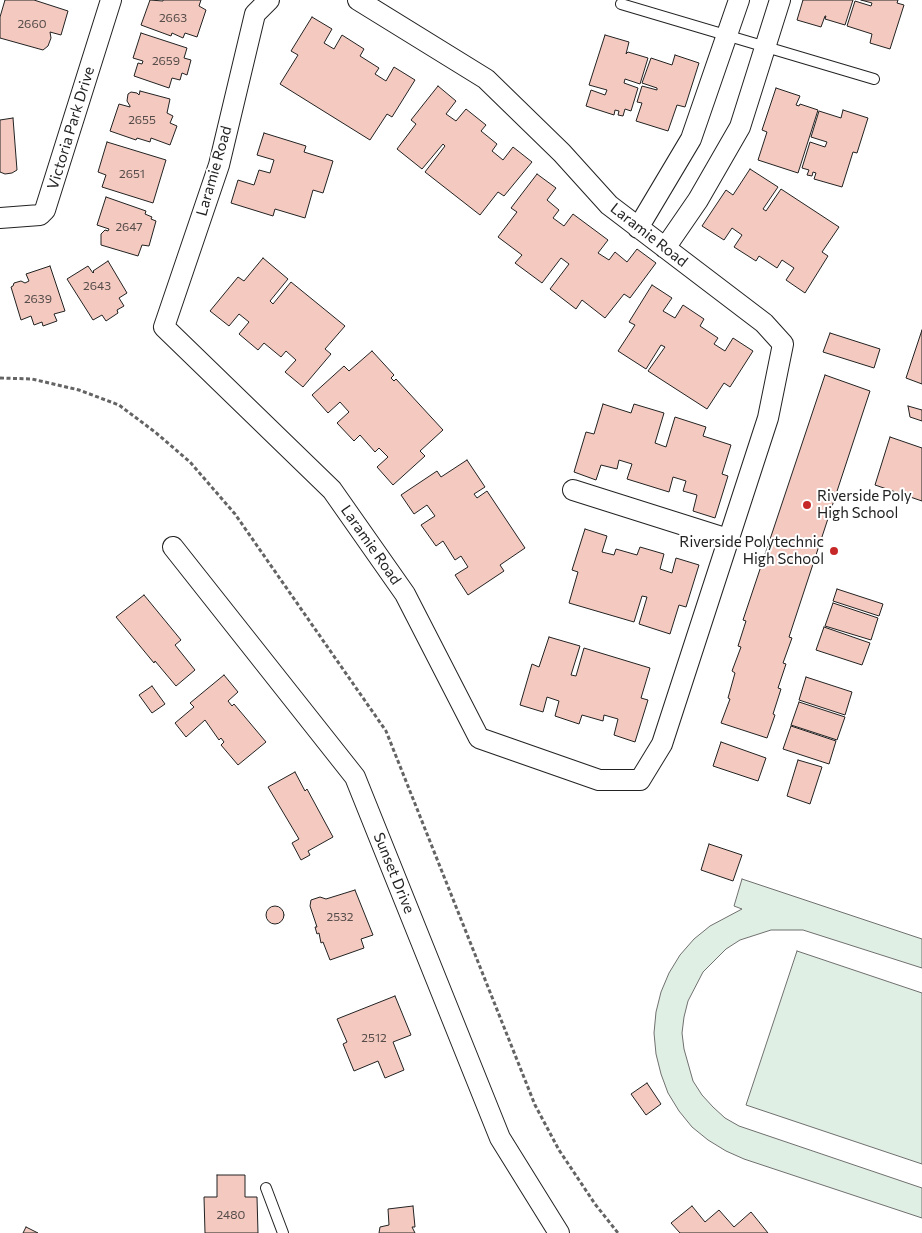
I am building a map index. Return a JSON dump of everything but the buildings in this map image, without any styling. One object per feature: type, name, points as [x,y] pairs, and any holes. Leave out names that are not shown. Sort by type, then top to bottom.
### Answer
[{"type":"street","name":"Victoria Park Drive","points":[[0,218],[40,215],[45,210],[111,0]]},
{"type":"street","name":"Laramie Road","points":[[269,0],[255,14],[219,165],[164,327],[332,490],[405,594],[479,738],[599,780],[640,780],[662,744],[768,418],[783,344],[764,322],[609,205],[562,153],[486,79],[358,0]]},
{"type":"street","points":[[638,228],[692,139],[739,0]]},
{"type":"street","points":[[665,248],[698,200],[740,127],[780,0]]},
{"type":"street","points":[[573,490],[728,539]]},
{"type":"street","name":"Sunset Drive","points":[[173,547],[355,777],[500,1138],[559,1233]]},
{"type":"lane","points":[[621,4],[874,78]]},
{"type":"lane","points":[[266,1188],[283,1233]]},
{"type":"green space","points":[[742,879],[922,939],[922,968],[803,930],[771,930],[740,940],[726,949],[703,972],[688,1001],[682,1033],[684,1049],[693,1081],[713,1107],[725,1118],[739,1126],[922,1188],[922,1218],[744,1159],[726,1151],[692,1127],[668,1093],[656,1054],[654,1033],[656,1012],[661,992],[669,973],[680,955],[694,939],[710,926],[742,909],[734,906]]},
{"type":"green space","points":[[797,951],[922,993],[922,1164],[746,1105]]},
{"type":"place","name":"Riverside Poly High School","points":[[807,505]]},
{"type":"place","name":"Riverside Polytechnic High School","points":[[834,551]]}]
